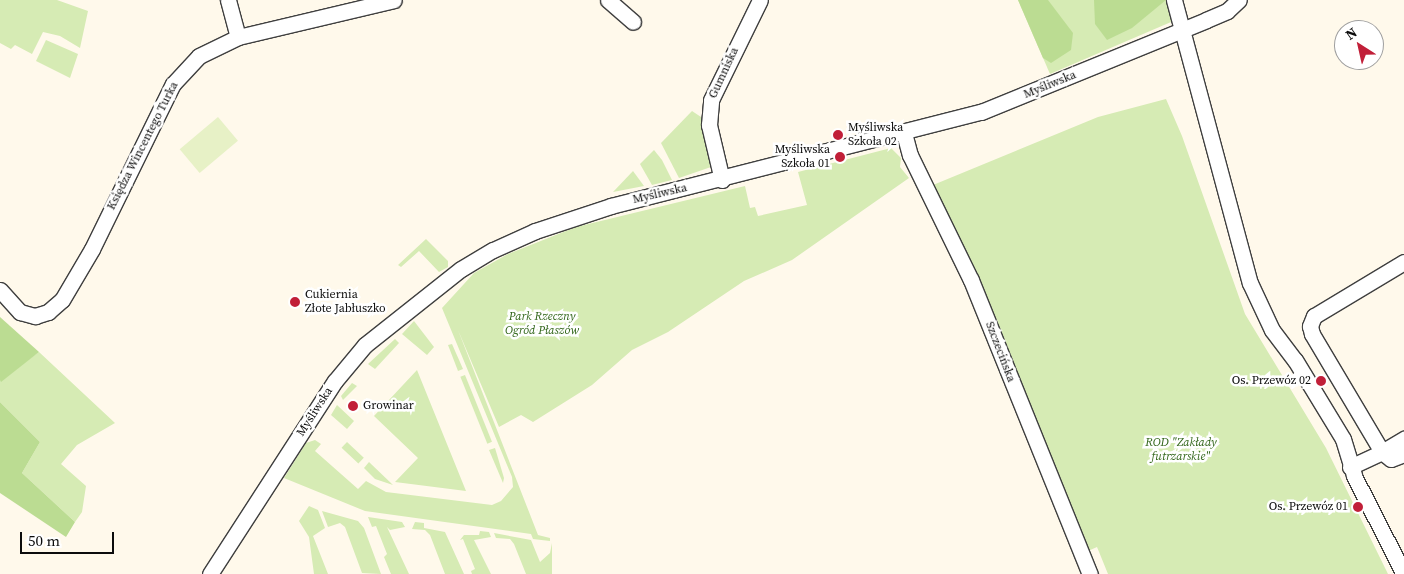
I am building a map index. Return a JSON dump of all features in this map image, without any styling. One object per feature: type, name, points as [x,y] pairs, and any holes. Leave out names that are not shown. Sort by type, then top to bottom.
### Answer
[{"type":"street","points":[[228,0],[238,37]]},
{"type":"street","name":"Księdza Wincentego Turka","points":[[0,290],[20,312],[35,316],[48,312],[62,300],[92,249],[173,84],[199,56],[238,37],[394,0]]},
{"type":"street","points":[[608,0],[632,22]]},
{"type":"street","name":"Gumniska","points":[[722,180],[709,125],[711,100],[760,0]]},
{"type":"street","points":[[1174,0],[1250,283],[1272,330],[1295,360],[1343,439],[1350,468],[1404,574]]},
{"type":"street","name":"Myśliwska","points":[[210,574],[335,381],[365,345],[412,306],[478,259],[517,238],[612,206],[904,134],[981,112],[1227,11],[1239,0]]},
{"type":"street","name":"Szczecińska","points":[[904,134],[910,155],[971,280],[1090,574]]},
{"type":"street","points":[[1404,262],[1314,316],[1310,326],[1312,334],[1382,452],[1391,459],[1404,454]]},
{"type":"street","points":[[1350,468],[1382,452],[1404,438]]},
{"type":"green space","points":[[0,0],[57,0],[88,11],[80,48],[60,36],[43,32],[32,54],[15,45],[11,49],[0,43]]},
{"type":"green space","points":[[1018,0],[1173,0],[1178,19],[1050,74]]},
{"type":"green space","points":[[1018,0],[1048,0],[1073,33],[1071,50],[1051,63],[1043,58]]},
{"type":"green space","points":[[1094,0],[1166,0],[1132,28],[1107,40],[1095,24]]},
{"type":"green space","points":[[46,40],[78,54],[70,78],[36,61]]},
{"type":"green space","name":"ROD \"Zakłady futrzarskie\"","points":[[1166,99],[1182,136],[1245,314],[1326,448],[1388,574],[1108,574],[1097,547],[1088,551],[989,304],[933,185],[1098,117]]},
{"type":"green space","points":[[692,111],[701,117],[711,167],[679,178],[661,143]]},
{"type":"green space","points":[[218,117],[238,141],[200,173],[180,149]]},
{"type":"green space","name":"Park Rzeczny Ogród Płaszów","points":[[891,148],[901,158],[900,167],[909,178],[792,260],[744,281],[668,332],[632,350],[592,385],[533,422],[521,415],[499,427],[458,330],[538,535],[550,538],[550,541],[533,539],[531,534],[365,511],[284,478],[306,443],[315,440],[321,444],[315,451],[358,489],[366,481],[386,492],[492,505],[501,501],[513,487],[512,477],[442,308],[474,273],[508,254],[576,227],[745,186],[750,208],[755,207],[758,216],[807,205],[798,172]]},
{"type":"green space","points":[[654,150],[662,160],[672,180],[652,185],[640,164]]},
{"type":"green space","points":[[633,171],[644,186],[613,192]]},
{"type":"green space","points":[[426,239],[448,261],[448,267],[439,272],[419,251],[401,267],[398,265]]},
{"type":"green space","points":[[0,317],[39,352],[1,382],[0,380]]},
{"type":"green space","points":[[414,321],[434,347],[427,355],[402,334]]},
{"type":"green space","points":[[395,339],[399,343],[375,369],[368,364]]},
{"type":"green space","points":[[452,344],[463,369],[458,371],[448,345]]},
{"type":"green space","points":[[39,352],[115,423],[77,445],[61,464],[86,486],[82,512],[75,522],[22,473],[40,442],[0,402],[0,380]]},
{"type":"green space","points":[[417,370],[466,491],[395,482],[418,458],[374,416]]},
{"type":"green space","points":[[465,375],[492,442],[487,444],[460,377]]},
{"type":"green space","points":[[352,383],[357,386],[343,400],[341,396]]},
{"type":"green space","points":[[0,402],[40,442],[22,473],[75,522],[66,537],[0,493]]},
{"type":"green space","points":[[337,405],[354,421],[347,429],[331,415]]},
{"type":"green space","points":[[347,442],[364,458],[358,464],[342,448]]},
{"type":"green space","points":[[495,448],[504,478],[503,483],[489,450]]},
{"type":"green space","points":[[369,462],[393,485],[375,479],[364,468]]},
{"type":"green space","points":[[309,506],[318,510],[325,528],[313,536],[328,574],[314,574],[309,537],[299,521]]},
{"type":"green space","points":[[322,511],[358,521],[364,528],[381,574],[362,573],[345,527],[340,523],[328,527]]},
{"type":"green space","points":[[368,517],[402,522],[405,527],[390,530],[387,527],[409,574],[391,574],[384,557],[387,554],[376,526],[372,527]]},
{"type":"green space","points":[[415,522],[424,523],[424,528],[445,532],[464,574],[445,574],[430,535],[425,530],[412,529]]},
{"type":"green space","points":[[480,531],[489,532],[491,537],[474,540],[491,574],[472,574],[471,571],[475,569],[463,539],[460,540],[464,535],[479,535]]},
{"type":"green space","points":[[494,533],[531,540],[540,562],[550,553],[552,543],[552,574],[526,574],[514,544],[510,539],[496,538]]},
{"type":"place","name":"Myśliwska Szkoła 02","points":[[838,135]]},
{"type":"place","name":"Myśliwska Szkoła 01","points":[[840,157]]},
{"type":"place","name":"Cukiernia Złote Jabłuszko","points":[[295,302]]},
{"type":"place","name":"Os. Przewóz 02","points":[[1321,381]]},
{"type":"place","name":"Growinar","points":[[353,406]]},
{"type":"place","name":"Os. Przewóz 01","points":[[1358,507]]}]
